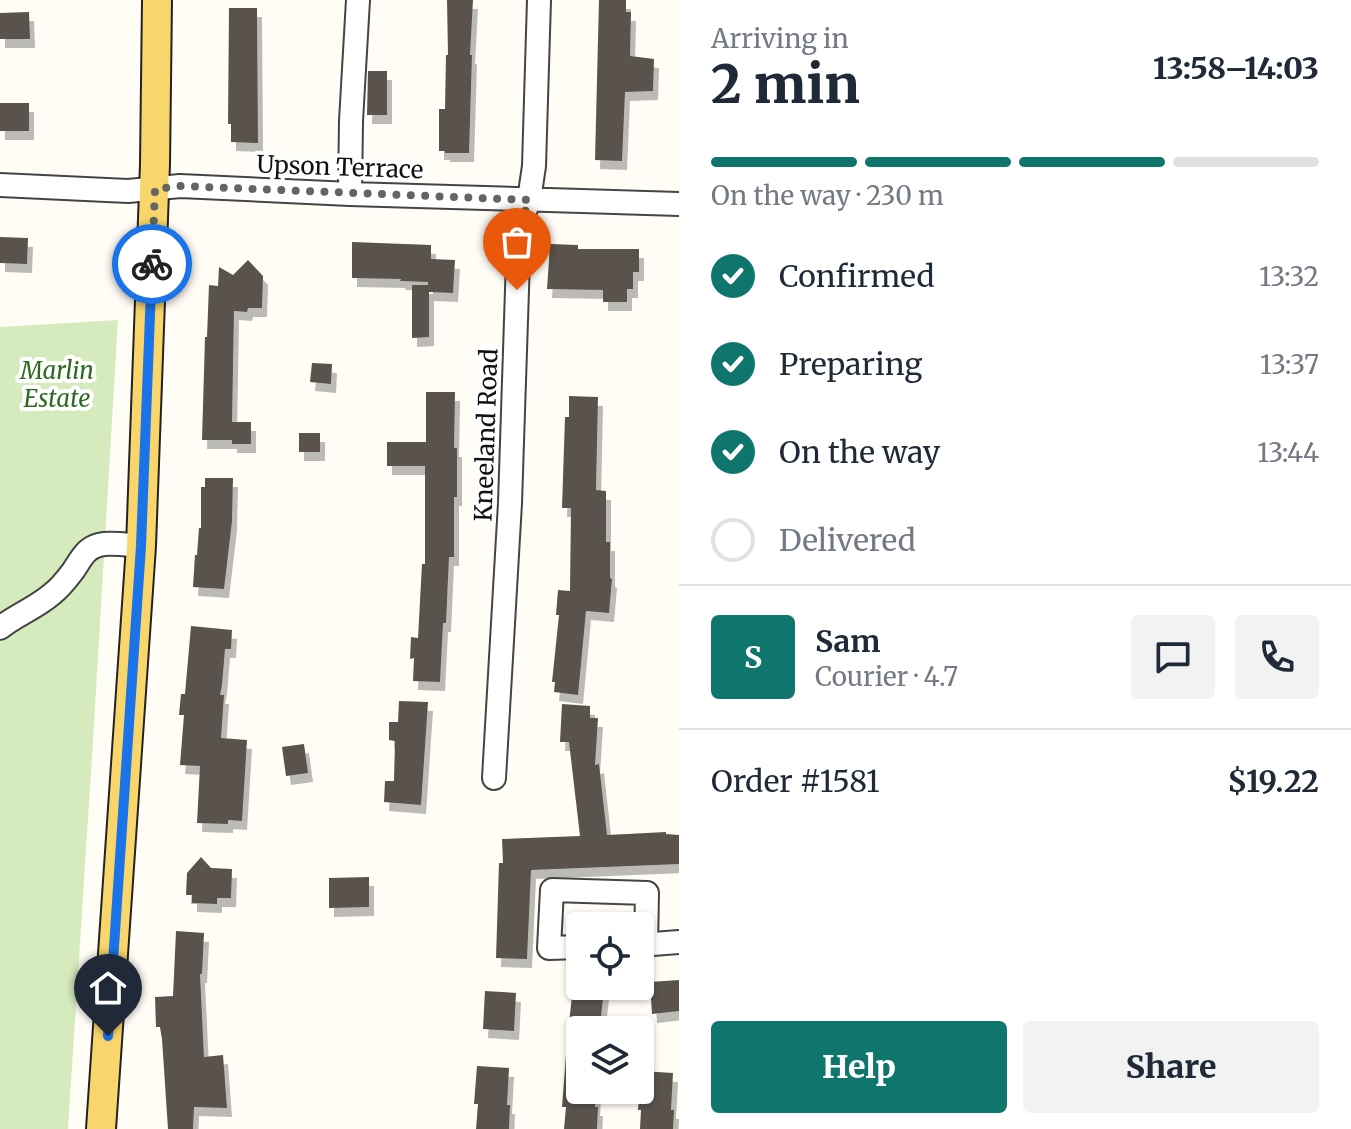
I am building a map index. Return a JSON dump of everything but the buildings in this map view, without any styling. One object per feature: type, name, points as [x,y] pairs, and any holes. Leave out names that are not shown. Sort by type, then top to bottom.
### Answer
[{"type":"main road","points":[[101,1129],[141,546],[155,189],[157,0]]},
{"type":"street","points":[[350,194],[358,0]]},
{"type":"street","name":"Kneeland Road","points":[[494,778],[510,503],[519,229],[529,200],[534,166],[539,0]]},
{"type":"street","name":"Upson Terrace","points":[[0,185],[128,191],[180,186],[679,204]]},
{"type":"street","points":[[0,628],[56,592],[88,549],[102,544],[141,546]]},
{"type":"street","points":[[566,947],[549,948],[552,890],[647,893],[646,912]]},
{"type":"street","points":[[654,944],[679,942]]},
{"type":"green space","name":"Marlin Estate","points":[[118,320],[68,1129],[0,1129],[0,327]]},
{"type":"way so far","points":[[152,264],[155,189],[180,186],[529,200],[519,229],[517,290]]},
{"type":"route","points":[[108,1036],[141,546],[152,264]]}]
